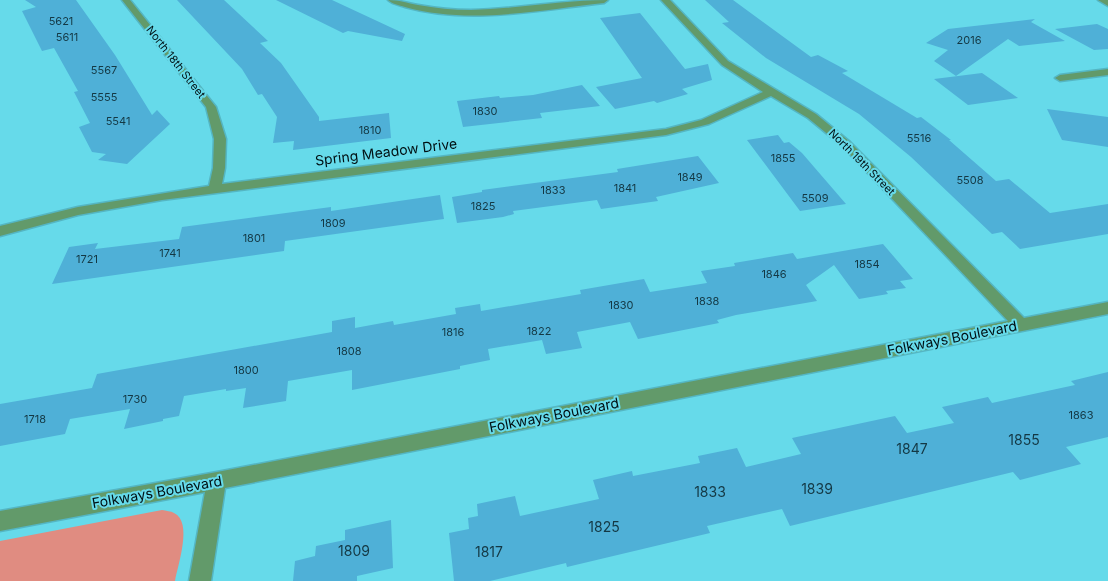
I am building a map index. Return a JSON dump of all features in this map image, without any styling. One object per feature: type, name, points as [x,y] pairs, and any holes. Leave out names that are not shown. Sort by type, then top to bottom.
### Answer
[{"type":"street","name":"North 18th Street","points":[[126,0],[210,107],[220,139],[216,188]]},
{"type":"street","points":[[392,0],[424,8],[465,12],[511,10],[604,0]]},
{"type":"street","name":"North 19th Street","points":[[665,0],[725,62],[812,116],[846,144],[1020,324]]},
{"type":"street","points":[[1102,0],[1108,3]]},
{"type":"street","points":[[1060,78],[1108,72]]},
{"type":"street","name":"Spring Meadow Drive","points":[[0,231],[112,204],[216,188],[666,132],[705,122],[771,92]]},
{"type":"street","name":"Folkways Boulevard","points":[[0,521],[217,481],[1108,308]]},
{"type":"street","points":[[200,581],[217,481]]},
{"type":"shaded area","points":[[162,510],[174,513],[180,518],[183,525],[183,544],[175,581],[0,581],[0,541]]},
{"type":"building","points":[[25,0],[76,0],[115,55],[152,115],[157,110],[170,124],[127,164],[98,160],[106,154],[92,152],[79,127],[90,123],[74,92],[78,91],[54,48],[42,51],[22,11],[36,7]]},
{"type":"building","points":[[177,0],[224,0],[268,41],[260,43],[281,63],[319,117],[319,121],[389,113],[391,138],[293,150],[294,141],[273,143],[277,117],[262,94],[258,95],[242,69]]},
{"type":"building","points":[[276,0],[332,0],[405,34],[402,41],[348,31],[343,33]]},
{"type":"building","points":[[705,0],[733,0],[811,57],[818,55],[848,71],[842,73],[917,118],[921,117],[951,140],[949,140],[996,181],[1009,179],[1050,213],[1108,204],[1108,234],[1020,249],[1002,232],[992,234],[911,157],[859,114],[766,58],[722,23],[729,22]]},
{"type":"building","points":[[640,13],[685,69],[708,64],[712,80],[682,89],[688,94],[657,103],[654,101],[615,109],[596,87],[642,78],[600,18]]},
{"type":"building","points":[[1035,19],[1031,22],[1065,41],[1019,46],[1008,39],[956,76],[934,61],[948,50],[926,43],[948,29]]},
{"type":"building","points":[[1097,24],[1108,29],[1108,49],[1094,50],[1055,29]]},
{"type":"building","points":[[982,73],[1018,98],[968,105],[934,79]]},
{"type":"building","points":[[582,85],[600,106],[540,113],[542,118],[463,127],[457,101],[499,96],[500,98],[533,95]]},
{"type":"building","points":[[1047,109],[1108,117],[1108,147],[1062,140]]},
{"type":"building","points":[[778,135],[784,143],[789,142],[802,153],[846,204],[800,211],[747,140]]},
{"type":"building","points":[[698,156],[719,183],[656,197],[658,201],[601,209],[597,200],[513,211],[514,214],[503,217],[457,223],[452,197],[482,192],[482,190],[618,172],[617,169]]},
{"type":"building","points":[[440,195],[444,219],[285,241],[284,251],[52,284],[69,247],[98,243],[95,249],[179,239],[182,227],[331,207],[331,211]]},
{"type":"building","points":[[883,244],[913,279],[900,281],[906,288],[886,291],[888,294],[859,299],[834,265],[806,285],[817,301],[736,315],[717,320],[719,323],[638,339],[630,322],[577,332],[582,348],[546,354],[542,340],[488,349],[490,360],[460,366],[460,369],[352,390],[352,370],[288,381],[286,401],[243,408],[246,388],[226,391],[226,389],[184,396],[179,416],[163,419],[163,421],[124,429],[130,409],[70,419],[65,434],[0,446],[0,404],[92,388],[97,374],[332,332],[332,321],[355,317],[355,328],[393,321],[394,325],[456,314],[455,308],[480,304],[481,311],[581,294],[580,290],[644,279],[650,292],[707,283],[701,271],[735,266],[734,263],[793,253],[797,259]]},
{"type":"building","points":[[1108,372],[1108,437],[1066,447],[1081,464],[1020,480],[1013,472],[790,526],[782,509],[707,526],[710,533],[567,567],[566,563],[490,581],[454,581],[449,533],[469,529],[468,518],[478,516],[477,504],[515,496],[520,516],[599,499],[593,480],[632,471],[633,476],[700,463],[698,456],[737,448],[746,467],[801,454],[792,438],[895,416],[907,433],[954,423],[942,407],[988,397],[992,403],[1075,385],[1071,381]]},
{"type":"building","points":[[391,520],[393,568],[357,576],[357,581],[293,581],[295,561],[315,556],[316,546],[345,540],[345,530]]}]
